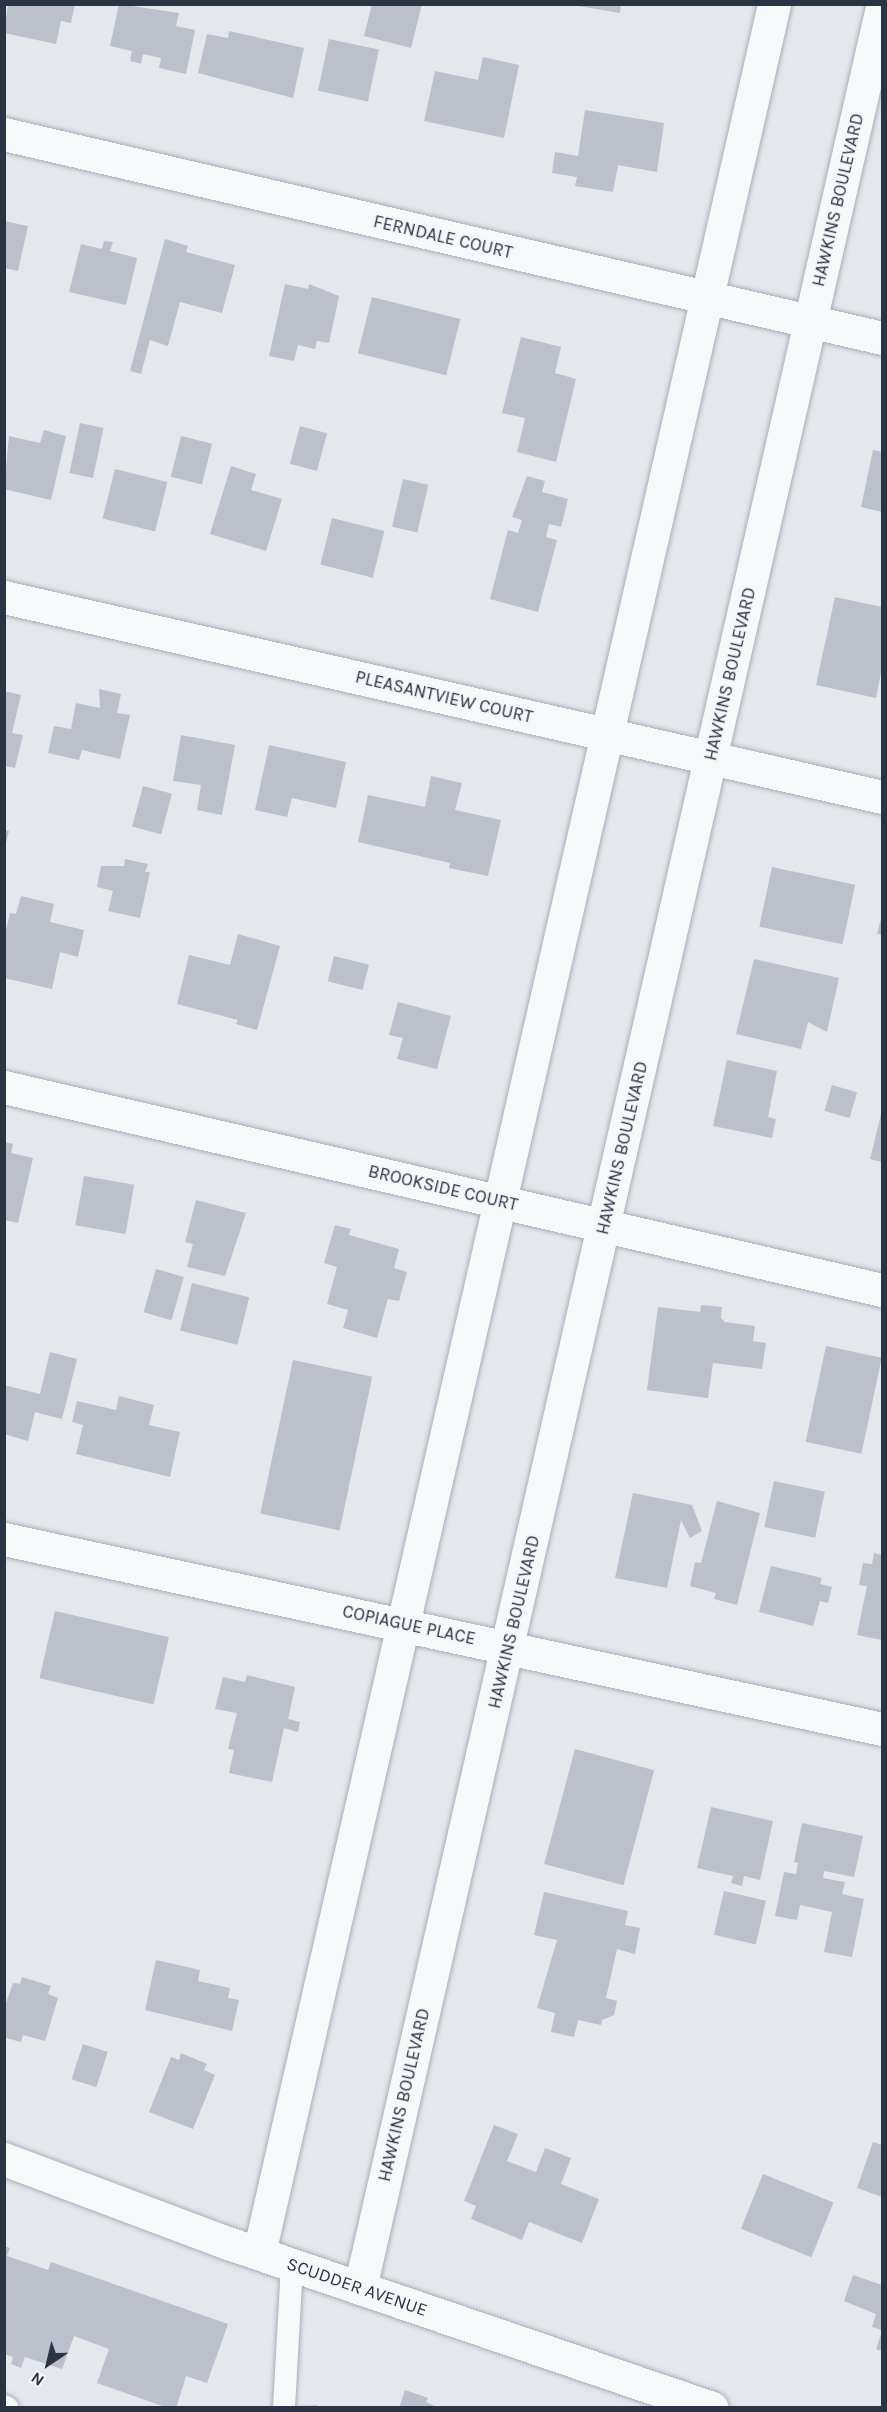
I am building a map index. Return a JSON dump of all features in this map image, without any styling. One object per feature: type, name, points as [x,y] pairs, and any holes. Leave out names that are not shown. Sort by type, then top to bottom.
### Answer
[{"type":"street","points":[[259,2253],[405,1624],[774,4]]},
{"type":"street","name":"HAWKINS BOULEVARD","points":[[360,2288],[509,1647],[882,7]]},
{"type":"street","name":"FERNDALE COURT","points":[[4,134],[882,338]]},
{"type":"street","name":"PLEASANTVIEW COURT","points":[[4,597],[882,797]]},
{"type":"street","name":"BROOKSIDE COURT","points":[[4,1087],[882,1290]]},
{"type":"street","name":"COPIAGUE PLACE","points":[[4,1539],[882,1729]]},
{"type":"street","name":"SCUDDER AVENUE","points":[[4,2159],[292,2265],[712,2408]]},
{"type":"lane","points":[[284,2408],[292,2265]]},
{"type":"building","points":[[8,4],[75,4],[71,23],[61,21],[56,44],[4,33]]},
{"type":"building","points":[[119,4],[179,13],[176,26],[195,30],[186,74],[159,68],[161,58],[143,54],[141,64],[130,61],[132,51],[110,46]]},
{"type":"building","points":[[372,4],[422,4],[411,48],[364,36]]},
{"type":"building","points":[[567,4],[621,4],[620,13]]},
{"type":"building","points":[[229,31],[304,48],[293,98],[198,73],[207,34],[228,38]]},
{"type":"building","points":[[329,39],[379,50],[368,101],[318,91]]},
{"type":"building","points":[[483,57],[519,65],[504,138],[424,121],[435,71],[478,80]]},
{"type":"building","points":[[585,110],[664,123],[657,172],[618,165],[613,192],[575,186],[577,177],[552,173],[555,152],[578,156]]},
{"type":"building","points":[[4,221],[28,226],[18,271],[4,268]]},
{"type":"building","points":[[165,239],[188,246],[186,252],[235,265],[222,313],[180,302],[168,346],[150,340],[141,374],[130,371]]},
{"type":"building","points":[[104,241],[113,242],[110,251],[137,258],[126,305],[69,292],[81,244],[102,249]]},
{"type":"building","points":[[285,284],[308,289],[309,284],[339,296],[329,343],[317,341],[315,349],[298,345],[294,361],[269,356]]},
{"type":"building","points":[[372,297],[460,319],[446,375],[358,353]]},
{"type":"building","points":[[521,337],[561,347],[555,373],[576,379],[556,462],[517,452],[525,418],[502,413]]},
{"type":"building","points":[[80,423],[103,428],[93,478],[69,473]]},
{"type":"building","points":[[300,426],[327,433],[317,471],[290,464]]},
{"type":"building","points":[[44,430],[66,436],[51,500],[4,489],[9,436],[40,443]]},
{"type":"building","points":[[181,436],[212,444],[202,484],[171,477]]},
{"type":"building","points":[[873,450],[882,452],[882,512],[861,507]]},
{"type":"building","points":[[231,466],[256,474],[251,490],[282,499],[266,551],[210,534]]},
{"type":"building","points":[[115,469],[167,482],[155,532],[103,518]]},
{"type":"building","points":[[527,476],[545,481],[542,492],[568,499],[561,527],[549,524],[546,537],[557,540],[538,612],[490,599],[508,530],[518,533],[522,520],[512,517]]},
{"type":"building","points":[[403,479],[428,485],[417,533],[392,527]]},
{"type":"building","points":[[332,518],[384,531],[373,578],[320,565]]},
{"type":"building","points":[[835,597],[882,607],[882,667],[876,698],[816,685]]},
{"type":"building","points":[[99,689],[121,694],[117,713],[130,715],[120,759],[82,750],[79,760],[48,753],[54,726],[71,729],[76,703],[100,708]]},
{"type":"building","points":[[4,691],[21,695],[12,733],[23,735],[15,768],[4,766]]},
{"type":"building","points":[[181,735],[235,745],[222,815],[197,810],[201,785],[173,781]]},
{"type":"building","points":[[269,745],[346,762],[336,808],[292,798],[287,817],[255,810]]},
{"type":"building","points":[[431,776],[462,783],[455,810],[501,820],[488,876],[449,868],[450,863],[358,842],[368,795],[425,807]]},
{"type":"building","points":[[143,786],[172,794],[161,834],[132,827]]},
{"type":"building","points":[[4,830],[9,831],[5,847],[4,847]]},
{"type":"building","points":[[125,859],[148,864],[145,872],[150,872],[140,918],[108,911],[113,891],[97,887],[101,866],[124,866]]},
{"type":"building","points":[[772,867],[855,885],[842,944],[759,927]]},
{"type":"building","points":[[21,896],[54,904],[50,922],[84,930],[78,957],[60,952],[52,989],[4,978],[4,938],[10,913],[16,914]]},
{"type":"building","points":[[882,915],[882,935],[877,934]]},
{"type":"building","points":[[238,934],[280,946],[257,1030],[236,1024],[238,1020],[177,1004],[189,955],[230,965]]},
{"type":"building","points":[[334,956],[369,965],[363,990],[328,981]]},
{"type":"building","points":[[754,959],[839,978],[827,1032],[808,1022],[801,1049],[736,1034]]},
{"type":"building","points":[[398,1002],[451,1016],[437,1069],[397,1059],[403,1038],[389,1035]]},
{"type":"building","points":[[727,1060],[777,1071],[768,1117],[776,1119],[772,1138],[713,1126]]},
{"type":"building","points":[[832,1085],[857,1092],[850,1118],[825,1111]]},
{"type":"building","points":[[882,1110],[882,1162],[870,1159]]},
{"type":"building","points":[[4,1142],[13,1144],[11,1153],[33,1158],[18,1223],[4,1220]]},
{"type":"building","points":[[84,1176],[134,1185],[126,1234],[75,1225]]},
{"type":"building","points":[[196,1200],[246,1213],[225,1276],[187,1267],[193,1244],[185,1242]]},
{"type":"building","points":[[335,1225],[351,1229],[349,1235],[399,1249],[394,1268],[407,1272],[399,1301],[388,1299],[377,1338],[343,1328],[348,1310],[327,1304],[337,1267],[324,1263]]},
{"type":"building","points":[[156,1269],[184,1277],[171,1320],[144,1312]]},
{"type":"building","points":[[192,1283],[249,1297],[237,1345],[180,1331]]},
{"type":"building","points":[[701,1305],[722,1307],[721,1318],[725,1322],[755,1326],[753,1341],[766,1343],[762,1369],[713,1363],[708,1398],[647,1390],[658,1307],[700,1312]]},
{"type":"building","points":[[826,1346],[882,1358],[861,1454],[806,1442]]},
{"type":"building","points":[[50,1352],[77,1359],[62,1419],[35,1412],[28,1441],[4,1434],[4,1385],[40,1394]]},
{"type":"building","points":[[293,1360],[372,1377],[340,1530],[260,1514]]},
{"type":"building","points":[[119,1396],[154,1405],[149,1425],[180,1432],[170,1477],[76,1454],[83,1425],[72,1422],[77,1401],[116,1410]]},
{"type":"building","points":[[774,1481],[825,1492],[815,1538],[764,1527]]},
{"type":"building","points":[[633,1493],[692,1505],[702,1531],[690,1538],[681,1520],[667,1588],[615,1578]]},
{"type":"building","points":[[717,1501],[760,1513],[737,1605],[714,1599],[716,1593],[690,1586],[695,1562],[701,1563]]},
{"type":"building","points":[[874,1553],[882,1555],[882,1640],[857,1635],[867,1586],[859,1585],[863,1563],[872,1564]]},
{"type":"building","points":[[771,1566],[822,1578],[820,1584],[832,1587],[828,1603],[820,1601],[813,1626],[759,1612]]},
{"type":"building","points":[[55,1611],[169,1637],[153,1705],[39,1678]]},
{"type":"building","points":[[247,1675],[295,1687],[288,1719],[300,1722],[298,1732],[284,1728],[272,1782],[229,1773],[234,1750],[228,1749],[237,1713],[215,1709],[223,1677],[245,1682]]},
{"type":"building","points":[[575,1749],[654,1770],[623,1885],[544,1864]]},
{"type":"building","points":[[711,1807],[773,1821],[760,1880],[744,1876],[742,1886],[731,1883],[733,1876],[697,1868]]},
{"type":"building","points":[[802,1823],[863,1836],[854,1877],[824,1871],[823,1878],[845,1882],[842,1894],[864,1899],[852,1957],[824,1952],[832,1912],[800,1905],[797,1920],[775,1916],[784,1872],[796,1874],[798,1863],[794,1862]]},
{"type":"building","points":[[724,1891],[766,1901],[756,1945],[714,1935]]},
{"type":"building","points":[[544,1892],[628,1911],[625,1925],[640,1928],[635,1954],[617,1949],[606,1998],[617,2001],[614,2015],[602,2020],[601,2025],[578,2020],[574,2037],[551,2032],[555,2013],[537,2008],[557,1940],[534,1935]]},
{"type":"building","points":[[156,1960],[200,1970],[198,1981],[230,1988],[228,1998],[239,2000],[232,2031],[145,2010]]},
{"type":"building","points":[[22,1977],[51,1986],[48,1994],[58,1998],[45,2041],[23,2035],[21,2042],[6,2038],[4,2009],[13,1983],[20,1984]]},
{"type":"building","points":[[83,2044],[108,2052],[96,2087],[72,2079]]},
{"type":"building","points":[[181,2053],[207,2064],[204,2070],[215,2075],[193,2129],[149,2112],[171,2057],[179,2060]]},
{"type":"building","points":[[494,2125],[518,2134],[507,2161],[536,2172],[545,2148],[571,2158],[561,2184],[599,2199],[582,2243],[529,2222],[522,2240],[471,2219],[476,2206],[464,2201]]},
{"type":"building","points":[[873,2142],[882,2145],[882,2197],[857,2188]]},
{"type":"building","points":[[763,2174],[833,2202],[811,2257],[741,2229]]},
{"type":"building","points":[[4,2246],[10,2248],[7,2256],[48,2270],[51,2262],[228,2324],[207,2383],[186,2376],[176,2408],[168,2408],[97,2383],[109,2349],[74,2336],[62,2369],[25,2357],[21,2368],[11,2364],[13,2357],[4,2354]]},
{"type":"building","points":[[853,2275],[882,2285],[882,2330],[872,2327],[876,2314],[844,2301]]},
{"type":"building","points":[[882,2332],[882,2351],[876,2349]]},
{"type":"building","points":[[405,2390],[428,2398],[426,2402],[439,2408],[399,2408]]},
{"type":"building","points":[[317,2405],[317,2408],[298,2408],[298,2406]]}]
